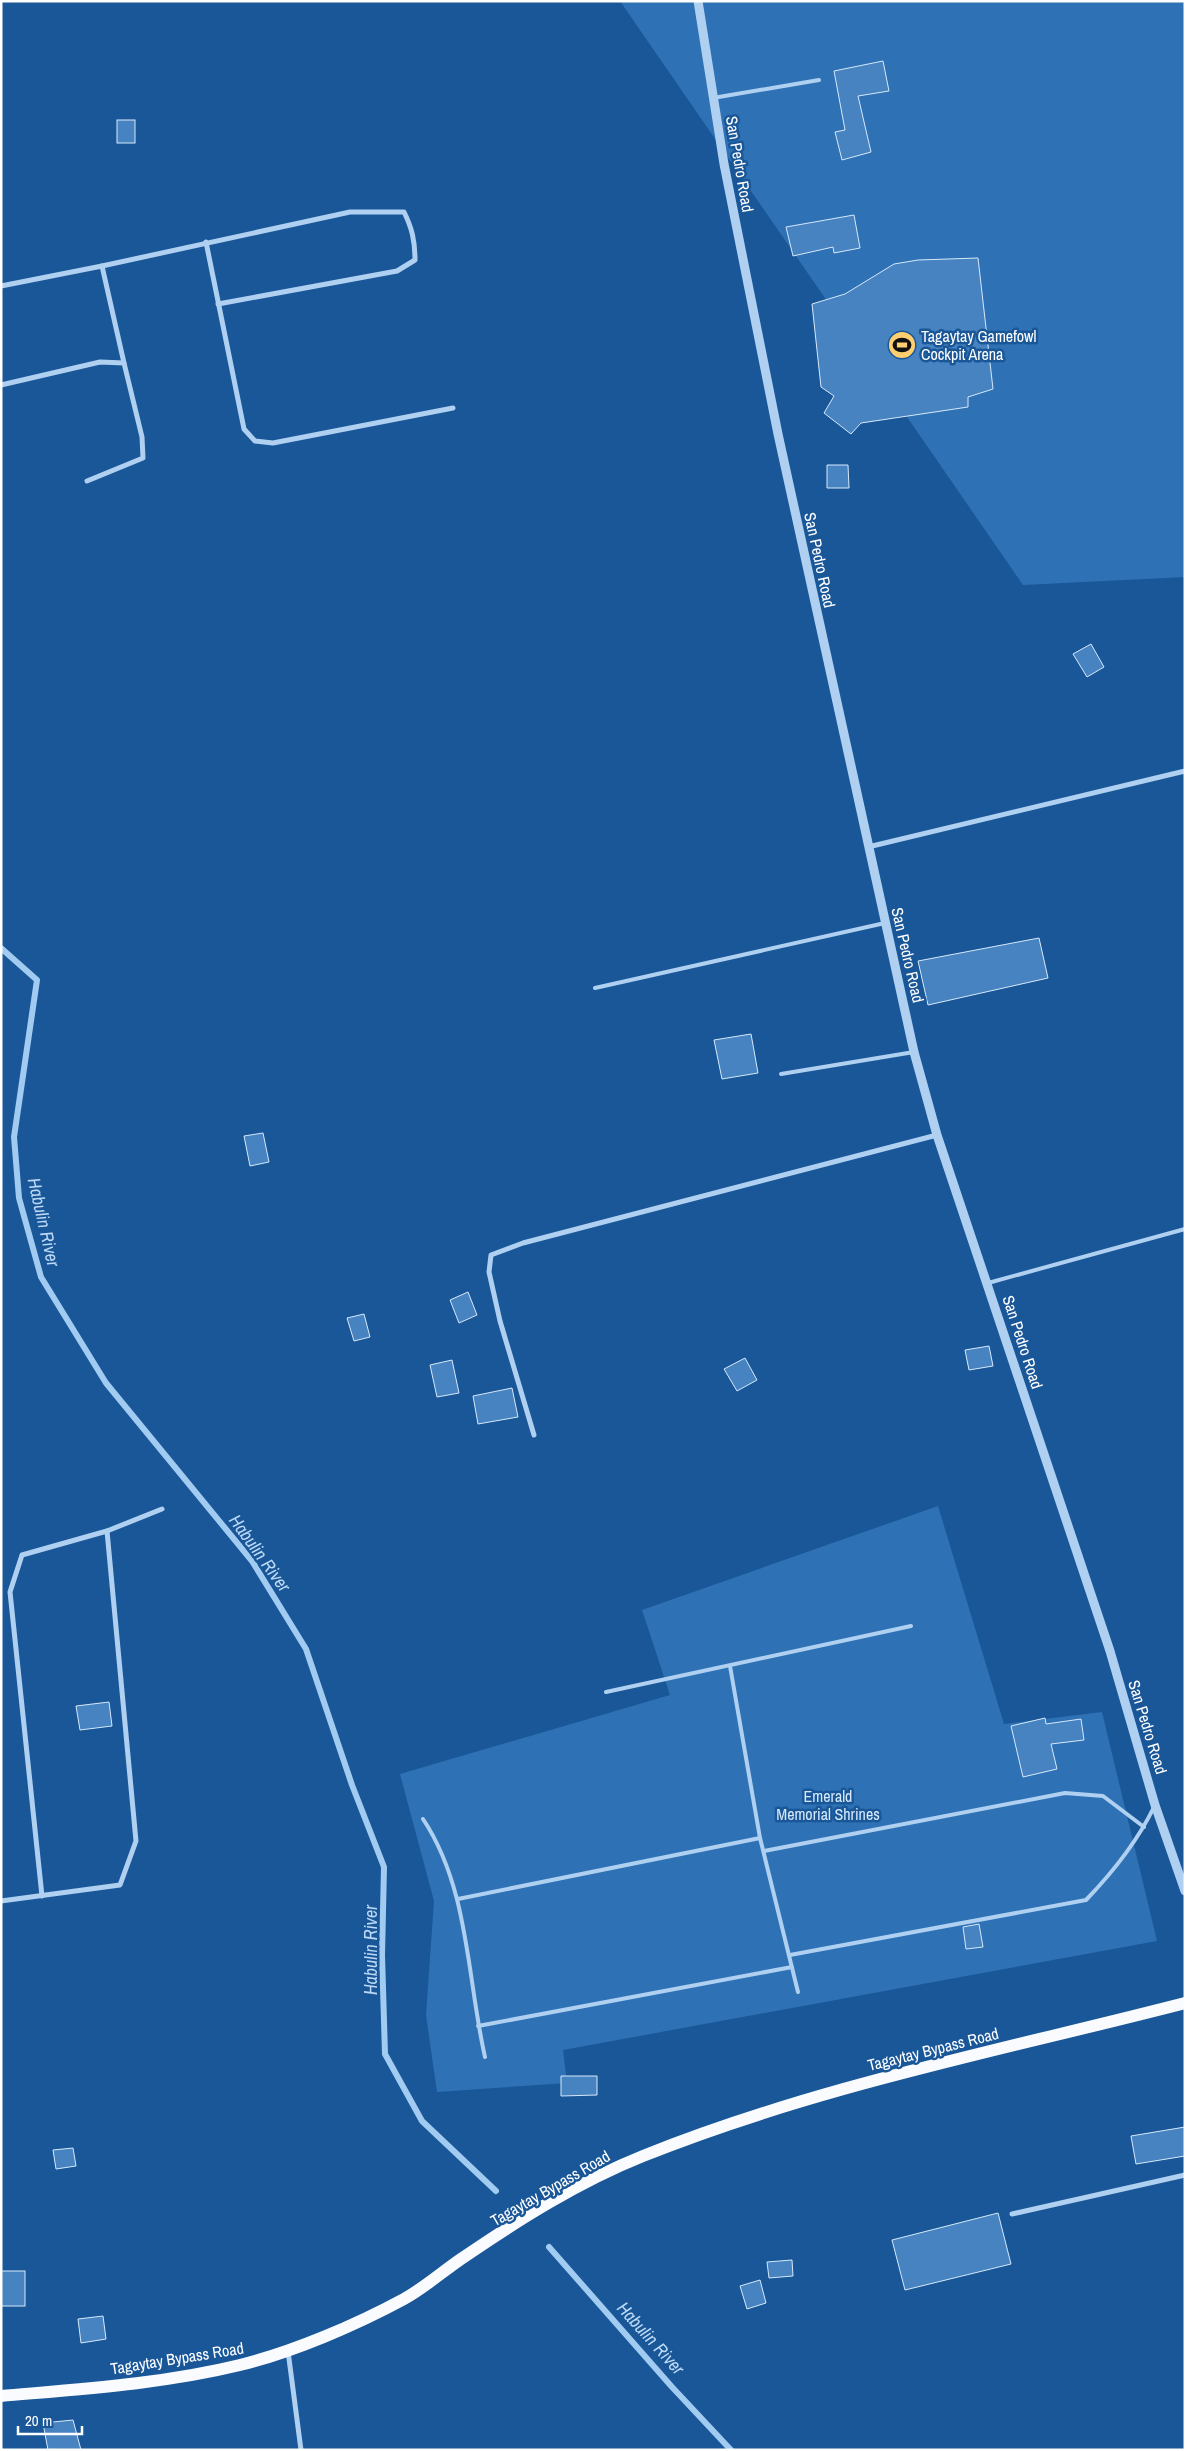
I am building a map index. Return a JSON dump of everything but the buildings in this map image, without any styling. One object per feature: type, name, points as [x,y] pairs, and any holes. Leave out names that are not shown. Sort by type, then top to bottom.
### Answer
[{"type":"main road","name":"Tagaytay Bypass Road","points":[[1,2396],[190,2375],[241,2365],[287,2350],[406,2298],[461,2259],[536,2211],[584,2184],[644,2156],[805,2100],[869,2081],[1185,2003]]},
{"type":"street","name":"San Pedro Road","points":[[698,1],[724,164],[778,434],[914,1052],[937,1135],[1110,1652],[1155,1805],[1185,1891]]},
{"type":"street","points":[[1,286],[350,212],[404,212],[410,224],[415,241],[415,260],[397,271],[218,304]]},
{"type":"street","points":[[206,242],[244,429],[255,441],[273,443],[453,408]]},
{"type":"street","points":[[87,481],[143,458],[142,437],[102,266]]},
{"type":"street","points":[[1,385],[100,362],[124,363]]},
{"type":"street","points":[[868,847],[1185,771]]},
{"type":"street","points":[[534,1435],[500,1321],[489,1272],[490,1255],[523,1243],[937,1135]]},
{"type":"street","points":[[42,1896],[10,1592],[22,1555],[107,1531],[162,1509]]},
{"type":"street","points":[[1,1901],[120,1886],[136,1841],[107,1531]]},
{"type":"street","points":[[1012,2214],[1185,2175]]},
{"type":"street","points":[[287,2350],[301,2450]]},
{"type":"lane","points":[[713,98],[819,80]]},
{"type":"lane","points":[[595,988],[885,923]]},
{"type":"lane","points":[[781,1074],[914,1052]]},
{"type":"lane","points":[[988,1283],[1185,1229]]},
{"type":"lane","points":[[606,1692],[911,1626]]},
{"type":"lane","points":[[730,1666],[760,1838],[798,1992]]},
{"type":"lane","points":[[764,1851],[1065,1793],[1103,1796],[1144,1827]]},
{"type":"lane","points":[[790,1955],[1086,1900],[1113,1872],[1144,1827],[1155,1805]]},
{"type":"lane","points":[[423,1819],[437,1840],[458,1899],[478,2026],[485,2057]]},
{"type":"lane","points":[[458,1899],[760,1838]]},
{"type":"lane","points":[[478,2026],[792,1967]]},
{"type":"green space","points":[[620,1],[1185,1],[1185,577],[1023,585]]},
{"type":"green space","name":"Emerald Memorial Shrines","points":[[938,1506],[1004,1724],[1102,1712],[1157,1941],[563,2050],[567,2083],[437,2092],[426,2015],[434,1901],[400,1774],[670,1695],[642,1610]]},
{"type":"waterway","name":"Habulin River","points":[[1,948],[37,980],[14,1137],[19,1198],[41,1277],[106,1383],[252,1561],[306,1649],[352,1785],[384,1867],[382,1955],[385,2054],[422,2121],[496,2191]]},
{"type":"waterway","name":"Habulin River","points":[[549,2247],[672,2387],[731,2450]]},
{"type":"place","name":"Tagaytay Gamefowl Cockpit Arena","points":[[902,345]]}]
